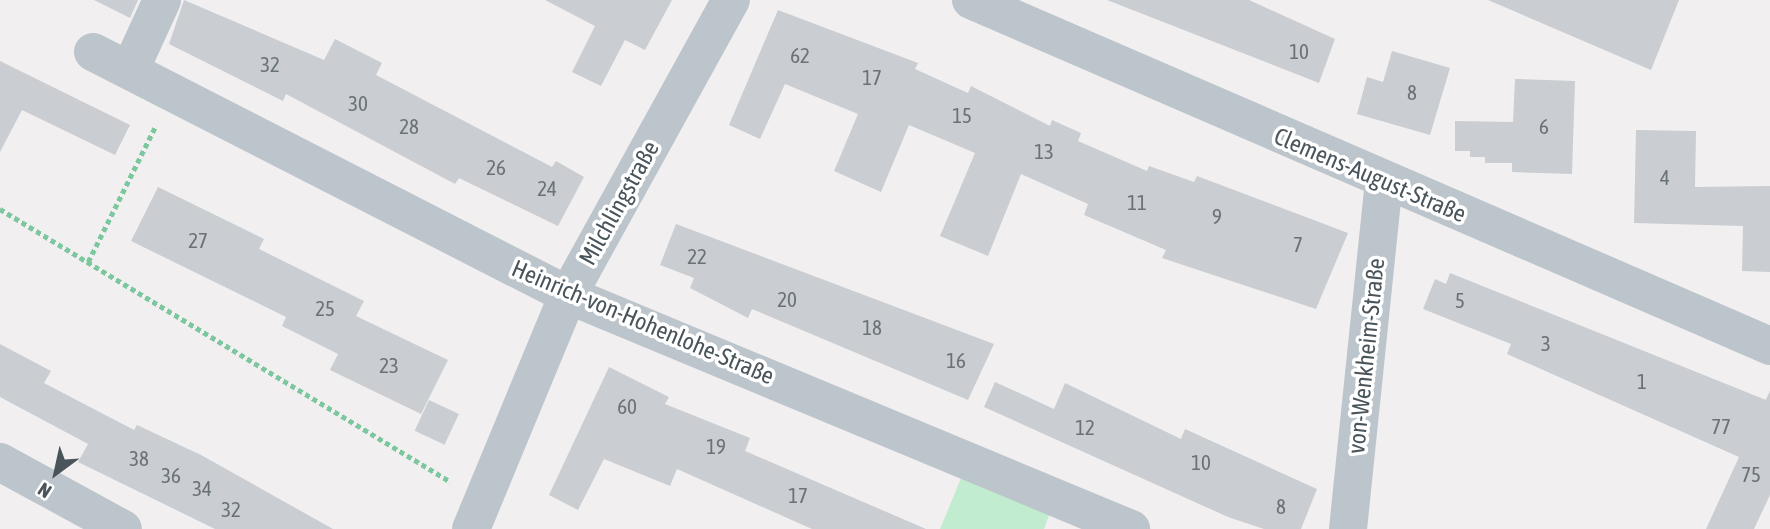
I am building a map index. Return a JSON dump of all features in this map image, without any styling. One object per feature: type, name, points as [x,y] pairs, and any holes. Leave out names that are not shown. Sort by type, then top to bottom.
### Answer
[{"type":"street","points":[[130,70],[162,0]]},
{"type":"street","name":"Milchlingstraße","points":[[478,516],[568,295],[731,0]]},
{"type":"street","name":"Clemens-August-Straße","points":[[971,0],[1384,183],[1770,346]]},
{"type":"street","name":"Heinrich-von-Hohenlohe-Straße","points":[[93,52],[568,295],[1131,529]]},
{"type":"street","name":"von-Wenkheim-Straße","points":[[1348,529],[1384,183]]},
{"type":"street","points":[[0,462],[123,529]]},
{"type":"path","points":[[88,262],[173,91]]},
{"type":"path","points":[[0,208],[88,262],[478,516]]},
{"type":"green space","points":[[969,459],[1056,496],[1044,529],[940,529]]},
{"type":"building","points":[[94,0],[138,0],[130,18]]},
{"type":"building","points":[[184,0],[324,60],[335,39],[382,63],[376,75],[552,167],[556,161],[584,177],[558,226],[459,178],[455,184],[286,94],[283,101],[169,44]]},
{"type":"building","points":[[545,0],[672,0],[645,50],[625,40],[601,86],[572,72],[595,26]]},
{"type":"building","points":[[1107,0],[1249,0],[1335,39],[1319,83]]},
{"type":"building","points":[[1488,0],[1679,0],[1651,70]]},
{"type":"building","points":[[778,10],[918,63],[915,69],[968,93],[971,86],[1050,126],[1052,120],[1081,133],[1078,141],[1147,171],[1149,166],[1194,182],[1197,176],[1348,233],[1316,309],[1162,258],[1166,250],[1084,215],[1088,204],[1021,174],[988,256],[940,236],[975,153],[909,125],[881,192],[834,171],[858,114],[785,84],[760,139],[729,125]]},
{"type":"building","points":[[1392,51],[1450,68],[1430,135],[1357,114],[1367,77],[1383,82]]},
{"type":"building","points":[[0,61],[130,125],[115,155],[22,110],[0,152]]},
{"type":"building","points":[[1515,79],[1575,81],[1572,174],[1512,172],[1512,163],[1485,163],[1485,157],[1470,157],[1470,151],[1455,151],[1455,121],[1513,122]]},
{"type":"building","points":[[1636,130],[1696,131],[1695,187],[1770,186],[1770,272],[1742,271],[1743,226],[1634,223]]},
{"type":"building","points":[[158,187],[264,239],[259,249],[364,301],[356,316],[448,360],[421,414],[330,370],[338,354],[282,326],[286,317],[131,241]]},
{"type":"building","points":[[676,224],[994,344],[968,400],[752,309],[748,318],[690,288],[694,278],[660,265]]},
{"type":"building","points":[[1450,273],[1766,400],[1770,391],[1770,495],[1754,529],[1706,529],[1739,457],[1507,354],[1511,344],[1423,309],[1435,279],[1446,284]]},
{"type":"building","points":[[0,344],[51,371],[44,383],[134,430],[137,425],[201,455],[333,529],[215,529],[78,462],[88,444],[0,397]]},
{"type":"building","points":[[609,367],[669,397],[665,404],[750,438],[745,451],[926,529],[812,529],[677,469],[670,486],[604,459],[578,510],[549,495]]},
{"type":"building","points":[[995,382],[1054,409],[1065,383],[1181,439],[1185,429],[1317,489],[1301,529],[1264,529],[1228,517],[984,407]]},
{"type":"building","points":[[429,400],[459,414],[445,445],[415,431]]}]
